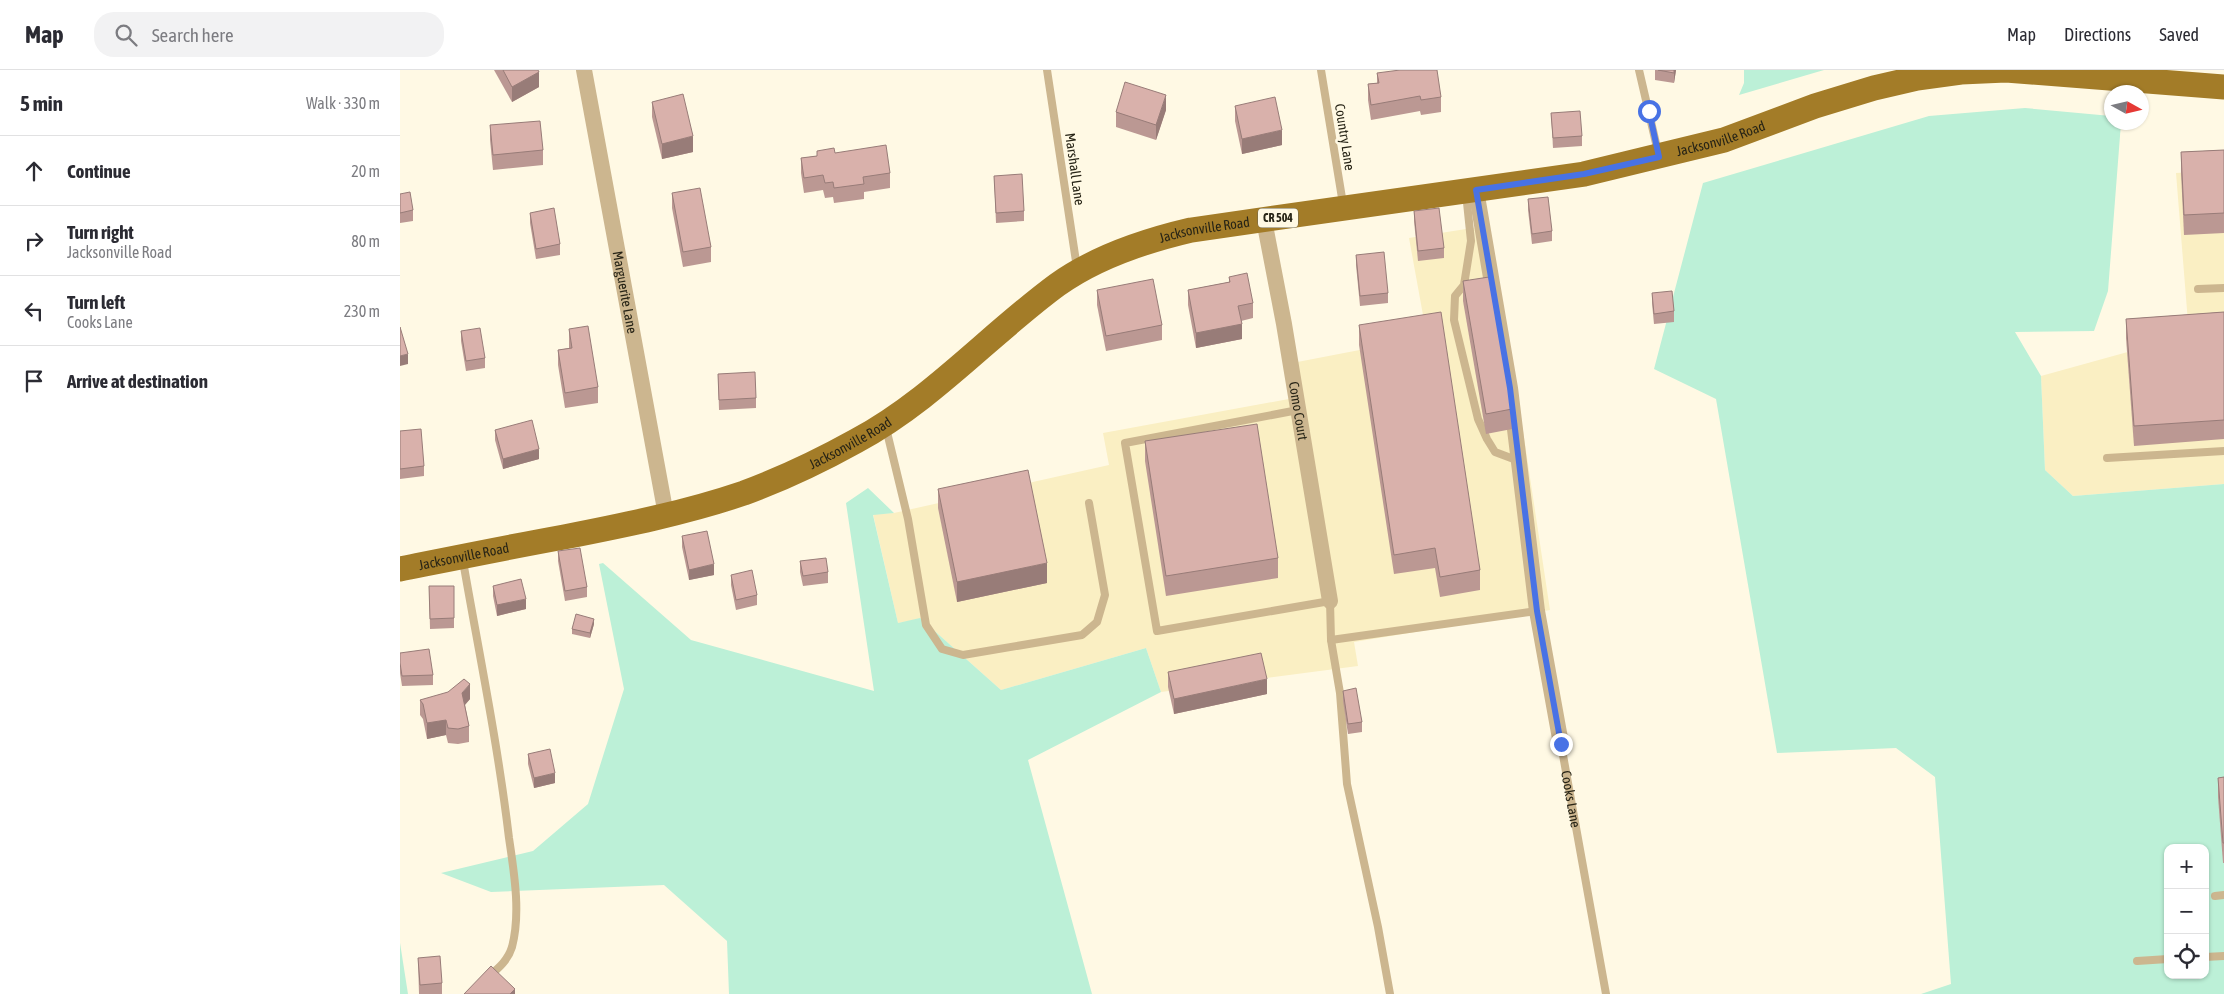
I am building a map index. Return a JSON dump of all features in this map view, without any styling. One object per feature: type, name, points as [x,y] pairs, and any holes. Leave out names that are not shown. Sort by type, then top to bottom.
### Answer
[{"type":"main road","name":"Jacksonville Road","points":[[400,569],[666,515],[745,492],[779,478],[856,441],[885,424],[955,370],[1057,285],[1077,272],[1126,248],[1158,238],[1190,230],[1584,174],[1724,140],[1815,106],[1874,88],[1917,78],[1961,72],[2039,72],[2224,87]]},
{"type":"street","name":"Marguerite Lane","points":[[584,70],[666,515]]},
{"type":"street","name":"Cooks Lane","points":[[1471,190],[1510,388],[1537,611],[1561,744]]},
{"type":"street","name":"Como Court","points":[[1264,220],[1330,601]]},
{"type":"lane","name":"Marshall Lane","points":[[1047,70],[1077,272]]},
{"type":"lane","name":"Country Lane","points":[[1321,70],[1344,208]]},
{"type":"lane","points":[[1639,70],[1659,157]]},
{"type":"lane","points":[[1471,190],[1471,241],[1464,285],[1455,296],[1454,320],[1478,419],[1487,439],[1495,452],[1520,461]]},
{"type":"lane","points":[[2198,289],[2224,288]]},
{"type":"lane","points":[[1298,410],[1125,443],[1157,631],[1330,601],[1331,640],[1340,693],[1347,784],[1378,926],[1390,994]]},
{"type":"lane","points":[[885,424],[908,519],[926,625],[942,649],[963,655],[1082,635],[1097,622],[1105,595],[1089,504]]},
{"type":"lane","points":[[2106,458],[2224,450]]},
{"type":"lane","points":[[462,556],[500,777],[514,874],[516,917],[512,948],[504,964],[486,979]]},
{"type":"lane","points":[[1331,640],[1537,611]]},
{"type":"lane","name":"Cooks Lane","points":[[1561,744],[1606,994]]},
{"type":"lane","points":[[2215,896],[2224,896]]},
{"type":"lane","points":[[2209,957],[2224,956]]},
{"type":"lane","points":[[2137,961],[2164,959]]},
{"type":"shaded area","points":[[2224,170],[2224,484],[2073,496],[2045,470],[2041,376],[2189,335],[2176,173]]},
{"type":"shaded area","points":[[1485,226],[1512,358],[1550,610],[1354,642],[1358,666],[1161,692],[1146,648],[1001,690],[921,619],[898,623],[873,514],[894,513],[1109,465],[1103,433],[1294,398],[1287,364],[1427,337],[1409,238]]},
{"type":"green space","points":[[1744,70],[1824,70],[1739,95],[1744,83]]},
{"type":"green space","points":[[2025,108],[2104,115],[2104,130],[2120,130],[2108,291],[2094,331],[2015,332],[2041,376],[2045,470],[2073,496],[2224,484],[2224,994],[1921,994],[1951,984],[1935,777],[1896,748],[1777,753],[1716,399],[1654,369],[1703,183],[1929,116]]},
{"type":"green space","points":[[868,488],[894,513],[873,515],[898,623],[920,618],[1001,690],[1146,648],[1161,692],[1028,760],[1092,994],[729,994],[727,941],[664,885],[491,892],[441,873],[533,851],[588,804],[624,689],[599,564],[603,563],[691,640],[874,691],[846,503]]},
{"type":"green space","points":[[400,943],[408,994],[400,994]]},
{"type":"building","points":[[503,70],[538,70],[539,72],[512,87]]},
{"type":"building","points":[[1400,70],[1437,70],[1441,97],[1421,100],[1420,96],[1371,105],[1368,84],[1379,83],[1377,73]]},
{"type":"building","points":[[1658,70],[1674,70],[1674,73]]},
{"type":"building","points":[[1125,82],[1166,95],[1156,125],[1116,112]]},
{"type":"building","points":[[683,94],[693,136],[662,144],[652,102]]},
{"type":"building","points":[[1275,97],[1282,130],[1242,139],[1235,106]]},
{"type":"building","points":[[1580,111],[1582,136],[1553,138],[1551,113]]},
{"type":"building","points":[[540,121],[543,150],[493,155],[490,125]]},
{"type":"building","points":[[886,145],[890,173],[863,177],[864,184],[834,188],[833,182],[825,183],[823,175],[804,178],[801,158],[817,156],[817,151],[834,148],[835,153]]},
{"type":"building","points":[[2224,150],[2224,213],[2184,215],[2181,152]]},
{"type":"building","points":[[1022,174],[1024,211],[996,213],[994,176]]},
{"type":"building","points":[[700,188],[711,247],[683,252],[672,193]]},
{"type":"building","points":[[410,192],[413,210],[400,213],[400,194]]},
{"type":"building","points":[[1548,197],[1552,231],[1532,234],[1528,199]]},
{"type":"building","points":[[554,208],[560,244],[536,249],[530,213]]},
{"type":"building","points":[[1439,208],[1444,248],[1418,251],[1414,211]]},
{"type":"building","points":[[1384,252],[1388,293],[1360,296],[1356,255]]},
{"type":"building","points":[[1247,273],[1253,303],[1238,306],[1242,324],[1196,333],[1188,290],[1230,282],[1229,277]]},
{"type":"building","points":[[1489,277],[1512,409],[1486,414],[1463,281]]},
{"type":"building","points":[[1153,279],[1162,325],[1106,336],[1097,290]]},
{"type":"building","points":[[1672,291],[1674,311],[1654,314],[1652,293]]},
{"type":"building","points":[[1441,312],[1480,570],[1440,577],[1435,548],[1394,555],[1359,325]]},
{"type":"building","points":[[2224,312],[2224,420],[2134,426],[2126,319]]},
{"type":"building","points":[[588,326],[598,387],[565,393],[558,350],[572,348],[569,329]]},
{"type":"building","points":[[400,327],[408,354],[400,356]]},
{"type":"building","points":[[480,328],[485,358],[466,361],[461,331]]},
{"type":"building","points":[[755,372],[756,398],[719,400],[718,374]]},
{"type":"building","points":[[532,420],[539,449],[503,459],[495,430]]},
{"type":"building","points":[[1257,424],[1278,558],[1166,576],[1145,441]]},
{"type":"building","points":[[421,429],[424,466],[400,469],[400,431]]},
{"type":"building","points":[[1028,470],[1047,563],[957,582],[938,489]]},
{"type":"building","points":[[707,531],[714,564],[689,570],[682,536]]},
{"type":"building","points":[[580,548],[587,587],[565,591],[558,551]]},
{"type":"building","points":[[826,558],[828,572],[803,576],[800,561]]},
{"type":"building","points":[[752,570],[757,595],[736,600],[731,575]]},
{"type":"building","points":[[521,579],[526,599],[497,605],[493,586]]},
{"type":"building","points":[[429,586],[454,586],[454,618],[430,619]]},
{"type":"building","points":[[576,614],[594,619],[590,633],[572,629]]},
{"type":"building","points":[[429,649],[433,675],[402,676],[400,653]]},
{"type":"building","points":[[1261,653],[1267,679],[1174,699],[1168,672]]},
{"type":"building","points":[[464,679],[470,684],[462,693],[469,726],[458,729],[448,728],[446,720],[427,723],[423,704],[420,700],[448,692]]},
{"type":"building","points":[[1356,688],[1362,722],[1348,724],[1343,691]]},
{"type":"building","points":[[550,749],[555,773],[534,778],[528,754]]},
{"type":"building","points":[[2224,777],[2224,843],[2223,843],[2218,778]]},
{"type":"building","points":[[440,956],[442,983],[420,985],[418,958]]},
{"type":"building","points":[[491,966],[515,989],[510,994],[464,994]]},
{"type":"route","points":[[1561,744],[1537,611],[1510,388],[1476,190],[1584,174],[1659,157],[1649,111]]}]
